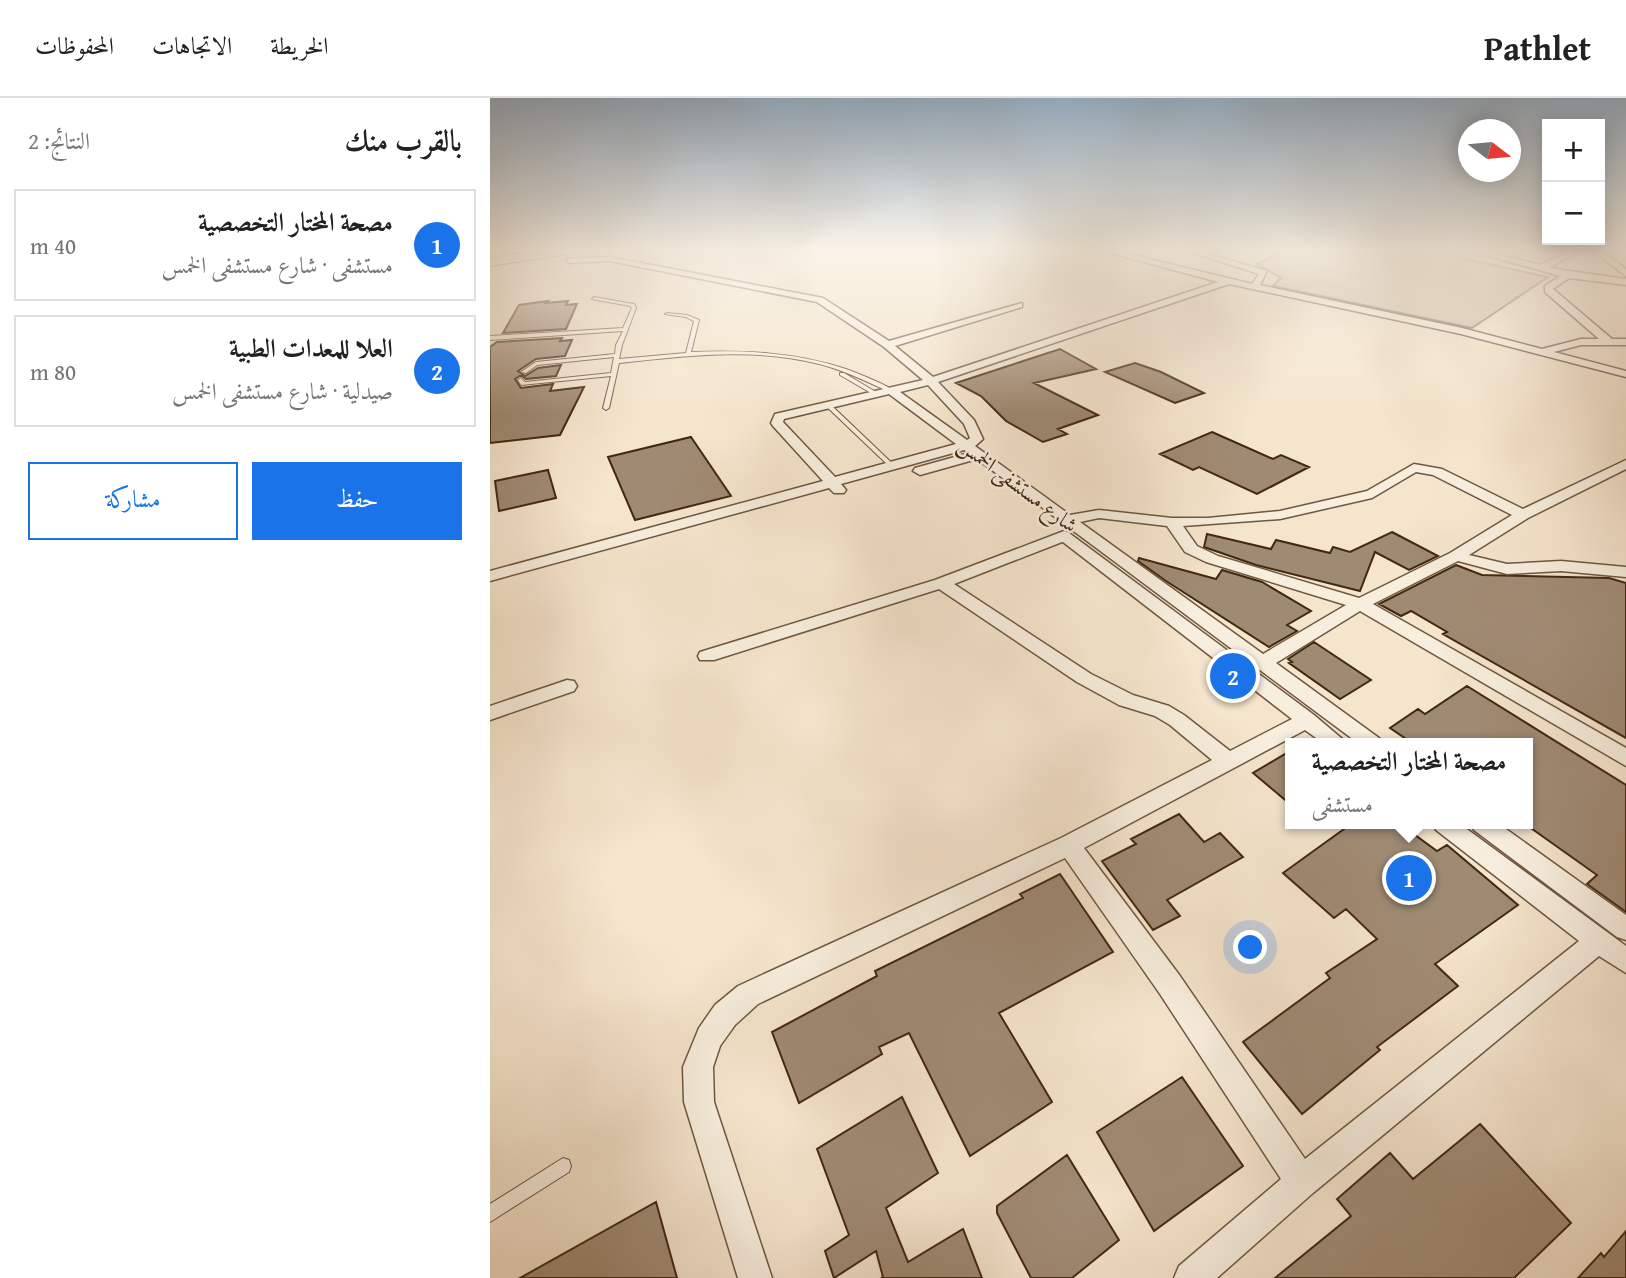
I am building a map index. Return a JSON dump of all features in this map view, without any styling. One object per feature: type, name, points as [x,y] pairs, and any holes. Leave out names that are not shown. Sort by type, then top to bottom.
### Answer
[{"type":"street","points":[[490,576],[965,453],[977,439],[977,434],[931,381],[888,345],[825,303]]},
{"type":"street","points":[[836,487],[776,421],[786,415],[931,381],[1163,303]]},
{"type":"street","points":[[1327,303],[1544,351],[1626,374]]},
{"type":"street","points":[[1562,303],[1608,341]]},
{"type":"street","points":[[888,345],[1019,305]]},
{"type":"street","points":[[1544,351],[1571,343],[1626,342]]},
{"type":"street","name":"شارع مستشفى الخمس","points":[[885,393],[1064,528],[1330,738]]},
{"type":"street","points":[[490,587],[836,487],[892,466],[965,453]]},
{"type":"street","points":[[1262,663],[1360,604],[1456,556],[1523,515],[1626,464]]},
{"type":"street","points":[[707,656],[941,583],[1099,514],[1172,522],[1208,522],[1280,515],[1372,494],[1410,470],[1422,468],[1437,472],[1523,515]]},
{"type":"street","points":[[1172,522],[1191,549],[1212,559],[1360,604],[1626,758]]},
{"type":"street","name":"شارع مستشفى الخمس","points":[[1064,528],[1262,663],[1365,738]]},
{"type":"street","points":[[1456,556],[1507,569],[1561,566],[1626,572]]},
{"type":"street","points":[[941,583],[1084,678],[1126,700],[1170,715],[1229,762]]},
{"type":"street","points":[[490,713],[567,686]]},
{"type":"street","points":[[755,1278],[699,1102],[698,1067],[709,1038],[725,1015],[748,995],[1069,845],[1307,720]]},
{"type":"street","points":[[1452,829],[1612,934]]},
{"type":"street","points":[[1488,829],[1612,934],[1626,961]]},
{"type":"street","points":[[1069,845],[1170,985],[1302,1182]]},
{"type":"street","points":[[1191,1278],[1302,1182],[1612,934]]},
{"type":"lane","points":[[606,408],[625,328],[634,308],[622,303]]},
{"type":"lane","points":[[667,314],[697,320],[688,354]]},
{"type":"lane","points":[[490,338],[625,328]]},
{"type":"lane","name":"شارع مستشفى الخمس","points":[[617,360],[744,352],[794,356],[841,367],[885,393]]},
{"type":"lane","name":"شارع مستشفى الخمس","points":[[617,360],[718,355],[788,359],[834,370],[885,393]]},
{"type":"lane","points":[[524,372],[532,364],[617,360]]},
{"type":"lane","points":[[521,380],[523,384],[541,384],[614,374]]},
{"type":"lane","points":[[829,405],[892,466]]},
{"type":"lane","points":[[490,1214],[563,1166]]},
{"type":"shaded area","points":[[1354,303],[1509,303],[1472,328]]},
{"type":"building","points":[[577,304],[566,329],[503,333],[519,305]]},
{"type":"building","points":[[562,338],[560,341],[572,340],[565,356],[536,359],[518,371],[525,376],[538,368],[561,365],[556,376],[526,379],[521,375],[515,379],[521,388],[553,384],[550,391],[584,387],[560,435],[490,443],[490,347],[497,342]]},
{"type":"building","points":[[1060,349],[1096,369],[1034,383],[1098,415],[1058,429],[1067,434],[1043,442],[1006,421],[981,396],[956,383]]},
{"type":"building","points":[[1135,363],[1161,372],[1204,393],[1175,403],[1105,372]]},
{"type":"building","points":[[1212,432],[1273,459],[1281,455],[1309,467],[1257,494],[1199,467],[1193,470],[1160,454]]},
{"type":"building","points":[[691,437],[731,496],[635,520],[608,457]]},
{"type":"building","points":[[548,470],[556,498],[499,511],[495,481]]},
{"type":"building","points":[[1392,532],[1438,556],[1409,570],[1375,552],[1360,591],[1256,565],[1204,547],[1207,534],[1271,549],[1276,540],[1330,553],[1333,547],[1350,552]]},
{"type":"building","points":[[1139,558],[1216,579],[1222,570],[1262,582],[1311,611],[1287,625],[1297,631],[1269,647],[1166,581],[1138,561]]},
{"type":"building","points":[[1456,565],[1482,575],[1609,578],[1626,583],[1626,738],[1443,634],[1447,632],[1411,611],[1401,616],[1379,604]]},
{"type":"building","points":[[1314,642],[1371,680],[1340,699],[1289,663],[1292,662],[1288,659]]},
{"type":"building","points":[[1467,686],[1626,785],[1626,912],[1587,884],[1597,875],[1532,829],[1533,738],[1405,738],[1390,728],[1418,709],[1425,714]]},
{"type":"building","points":[[1285,754],[1285,800],[1253,773]]},
{"type":"building","points":[[1179,814],[1204,842],[1220,833],[1243,857],[1167,900],[1180,916],[1153,930],[1102,861],[1136,844],[1131,839]]},
{"type":"building","points":[[1344,829],[1407,829],[1437,851],[1447,845],[1518,905],[1435,964],[1458,986],[1377,1047],[1380,1050],[1302,1114],[1243,1042],[1330,978],[1326,973],[1377,939],[1346,909],[1334,918],[1283,873]]},
{"type":"building","points":[[1060,874],[1113,952],[999,1013],[1052,1102],[970,1156],[909,1033],[879,1047],[882,1054],[799,1103],[772,1032],[877,976],[875,971],[1023,898],[1020,894]]},
{"type":"building","points":[[1182,1077],[1243,1166],[1154,1231],[1097,1132]]},
{"type":"building","points":[[902,1097],[938,1173],[886,1208],[908,1262],[963,1229],[982,1278],[881,1278],[883,1277],[876,1251],[834,1278],[825,1251],[849,1235],[817,1149]]},
{"type":"building","points":[[1480,1124],[1571,1223],[1514,1278],[1275,1278],[1351,1216],[1337,1199],[1390,1153],[1413,1179]]},
{"type":"building","points":[[1067,1155],[1119,1240],[1072,1278],[1031,1278],[997,1213],[997,1206]]},
{"type":"building","points":[[656,1202],[677,1278],[520,1278]]},
{"type":"building","points":[[1626,1231],[1626,1278],[1578,1278],[1601,1253],[1604,1257]]},
{"type":"place","name":"العلا للمعدات الطبية","points":[[1233,676]]},
{"type":"place","name":"مصحة المختار التخصصية","points":[[1409,878]]}]
